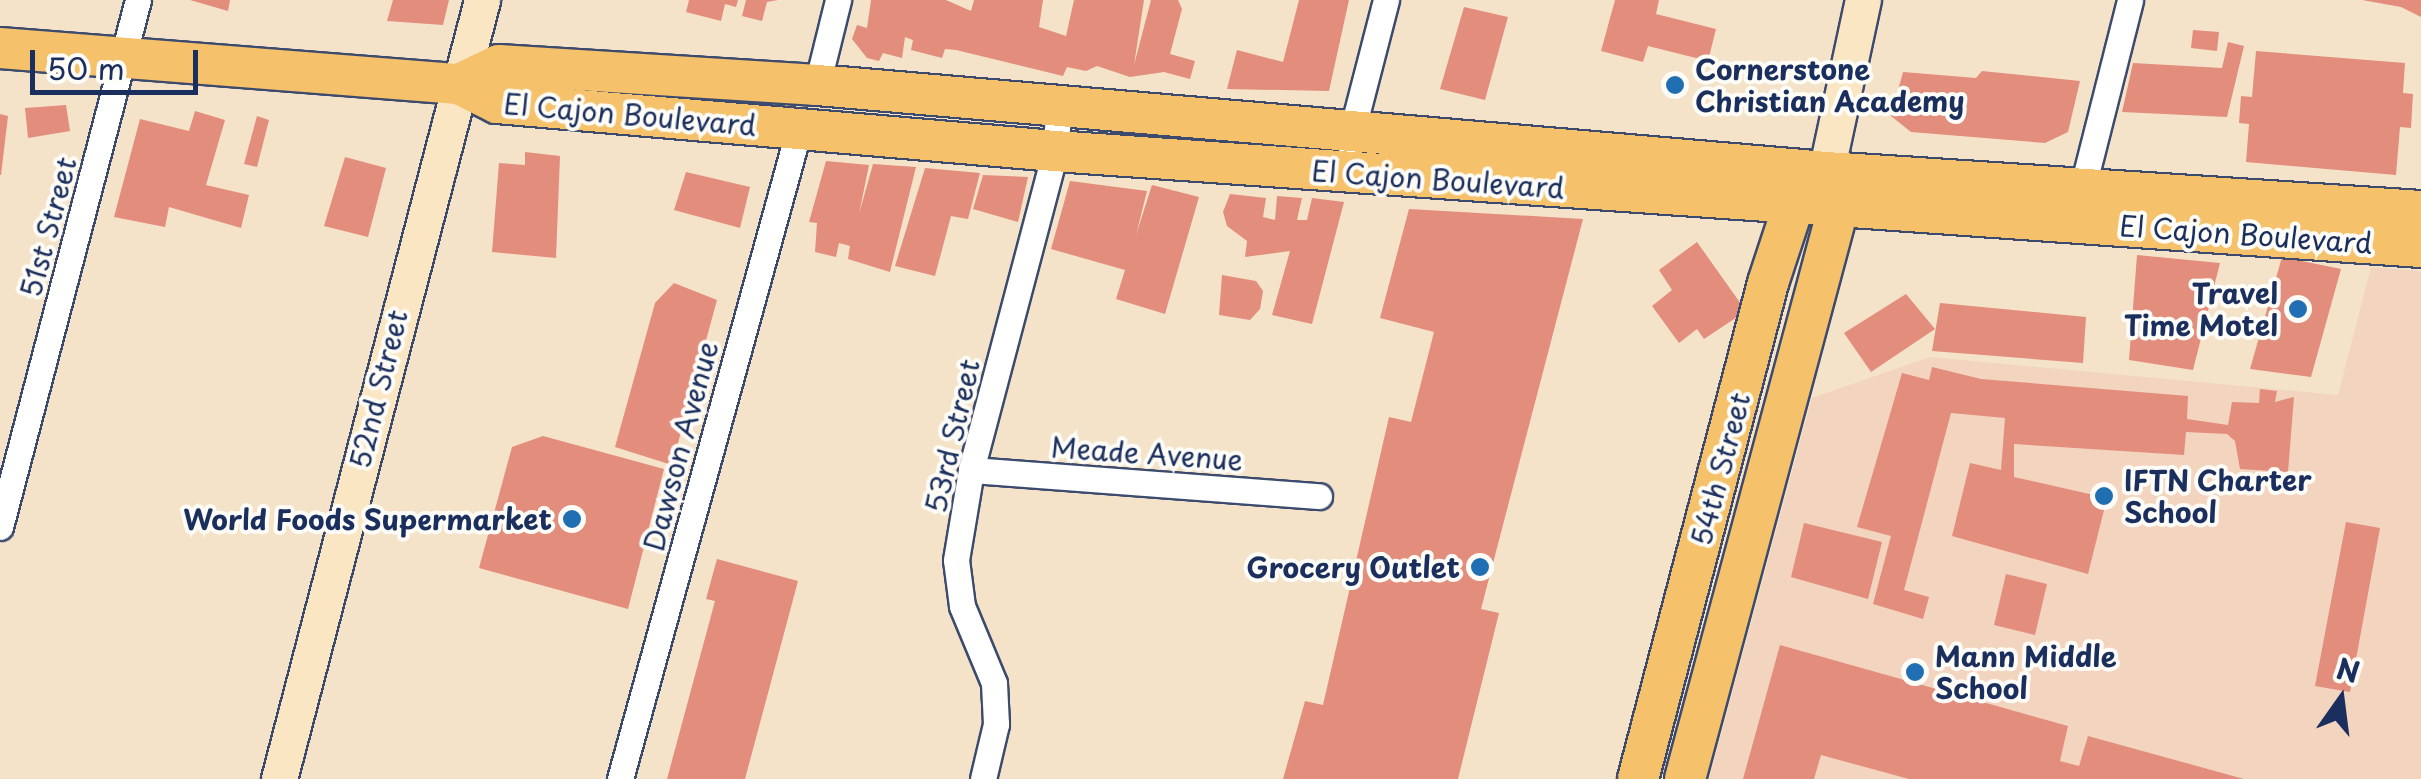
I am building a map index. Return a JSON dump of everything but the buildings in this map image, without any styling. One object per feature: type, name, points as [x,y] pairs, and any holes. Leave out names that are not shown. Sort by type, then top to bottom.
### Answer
[{"type":"main road","name":"El Cajon Boulevard","points":[[0,48],[460,84],[498,103],[1054,152],[1794,206]]},
{"type":"main road","name":"El Cajon Boulevard","points":[[460,84],[499,66],[816,85],[1352,131],[1832,190],[2078,205],[2421,211]]},
{"type":"main road","name":"54th Street","points":[[1638,779],[1794,206],[1832,190]]},
{"type":"main road","name":"54th Street","points":[[1685,779],[1832,190]]},
{"type":"main road","name":"El Cajon Boulevard","points":[[2078,205],[2421,247]]},
{"type":"street","name":"51st Street","points":[[0,527],[138,0]]},
{"type":"street","name":"52nd Street","points":[[279,779],[482,0]]},
{"type":"street","points":[[816,85],[838,0]]},
{"type":"street","points":[[1342,172],[1386,0]]},
{"type":"street","name":"54th Street","points":[[1832,190],[1863,0]]},
{"type":"street","points":[[2078,205],[2130,0]]},
{"type":"street","name":"53rd Street","points":[[983,779],[996,724],[994,683],[962,606],[956,560],[971,470],[1054,152],[1059,106]]},
{"type":"street","name":"Dawson Avenue","points":[[620,779],[800,129]]},
{"type":"street","name":"Meade Avenue","points":[[971,470],[1319,496]]},
{"type":"shaded area","name":"IFTN Charter School","points":[[2371,267],[2421,271],[2421,779],[1709,779],[1812,398],[1930,357],[2338,395]]},
{"type":"place","name":"Cornerstone Christian Academy","points":[[1675,85]]},
{"type":"place","name":"Travel Time Motel","points":[[2298,309]]},
{"type":"place","name":"IFTN Charter School","points":[[2104,496]]},
{"type":"place","name":"World Foods Supermarket","points":[[572,519]]},
{"type":"place","name":"Grocery Outlet","points":[[1480,567]]},
{"type":"place","name":"Mann Middle School","points":[[1915,672]]}]
